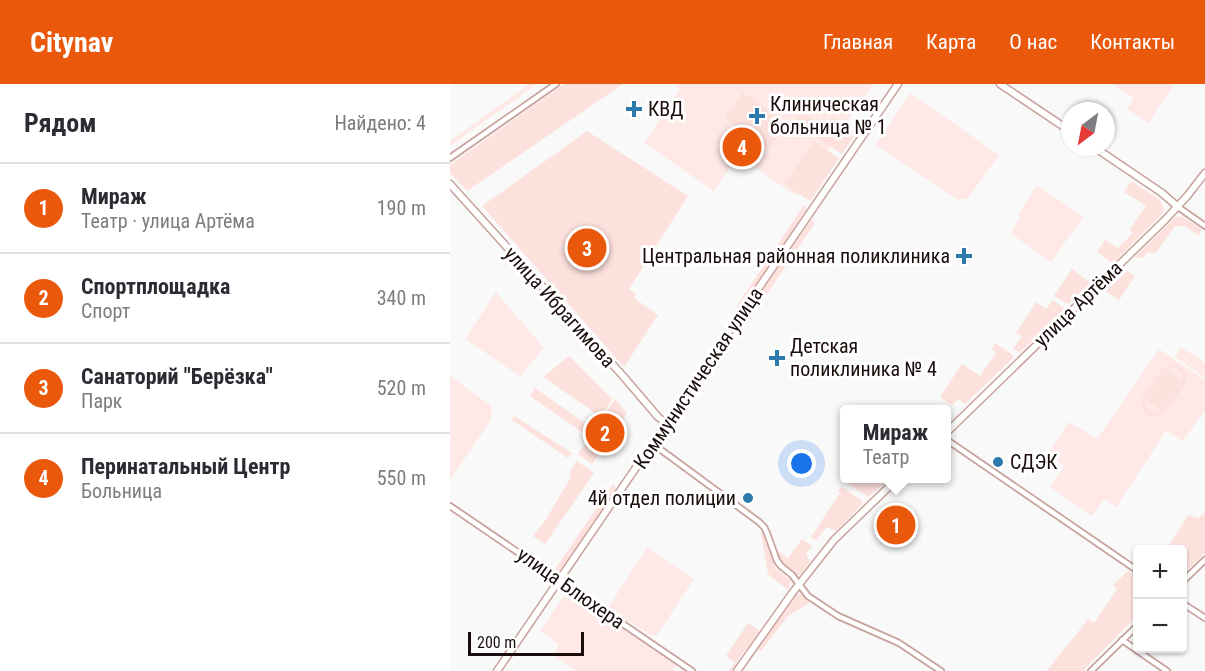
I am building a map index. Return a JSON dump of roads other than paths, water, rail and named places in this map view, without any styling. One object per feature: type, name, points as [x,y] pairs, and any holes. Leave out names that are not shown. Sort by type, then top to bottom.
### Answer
[{"type":"main road","name":"Коммунистическая улица","points":[[497,671],[898,84]]},
{"type":"main road","points":[[1000,84],[1061,125]]},
{"type":"main road","points":[[1107,156],[1162,193],[1178,207]]},
{"type":"main road","name":"улица Артёма","points":[[951,428],[1178,207],[1205,173]]},
{"type":"main road","name":"улица Ибрагимова","points":[[450,184],[658,417],[667,424]]},
{"type":"main road","points":[[658,417],[659,435]]},
{"type":"main road","points":[[737,671],[799,584],[834,540],[893,483]]},
{"type":"street","points":[[450,158],[556,84]]},
{"type":"street","points":[[1178,207],[1205,226]]},
{"type":"street","points":[[659,435],[661,450]]},
{"type":"street","points":[[951,443],[1133,568]]},
{"type":"street","points":[[649,449],[661,450],[764,527],[777,561],[792,575],[808,596],[838,616],[892,639],[941,671]]},
{"type":"street","name":"улица Блюхера","points":[[450,506],[692,671]]},
{"type":"street","points":[[1187,577],[1205,560]]},
{"type":"street","points":[[1187,606],[1205,618]]},
{"type":"street","points":[[1091,671],[1133,629]]},
{"type":"street","points":[[1122,640],[1167,671]]},
{"type":"place","name":"КВД","points":[[634,109]]},
{"type":"place","name":"Клиническая больница № 1","points":[[757,116]]},
{"type":"place","name":"Перинатальный Центр","points":[[742,147]]},
{"type":"place","name":"Санаторий \"Берёзка\"","points":[[587,248]]},
{"type":"place","name":"Центральная районная поликлиника","points":[[964,256]]},
{"type":"place","name":"Детская поликлиника № 4","points":[[777,358]]},
{"type":"place","name":"Спортплощадка","points":[[605,433]]},
{"type":"place","name":"СДЭК","points":[[998,462]]},
{"type":"place","name":"4й отдел полиции","points":[[748,498]]},
{"type":"place","name":"Мираж","points":[[896,525]]}]
